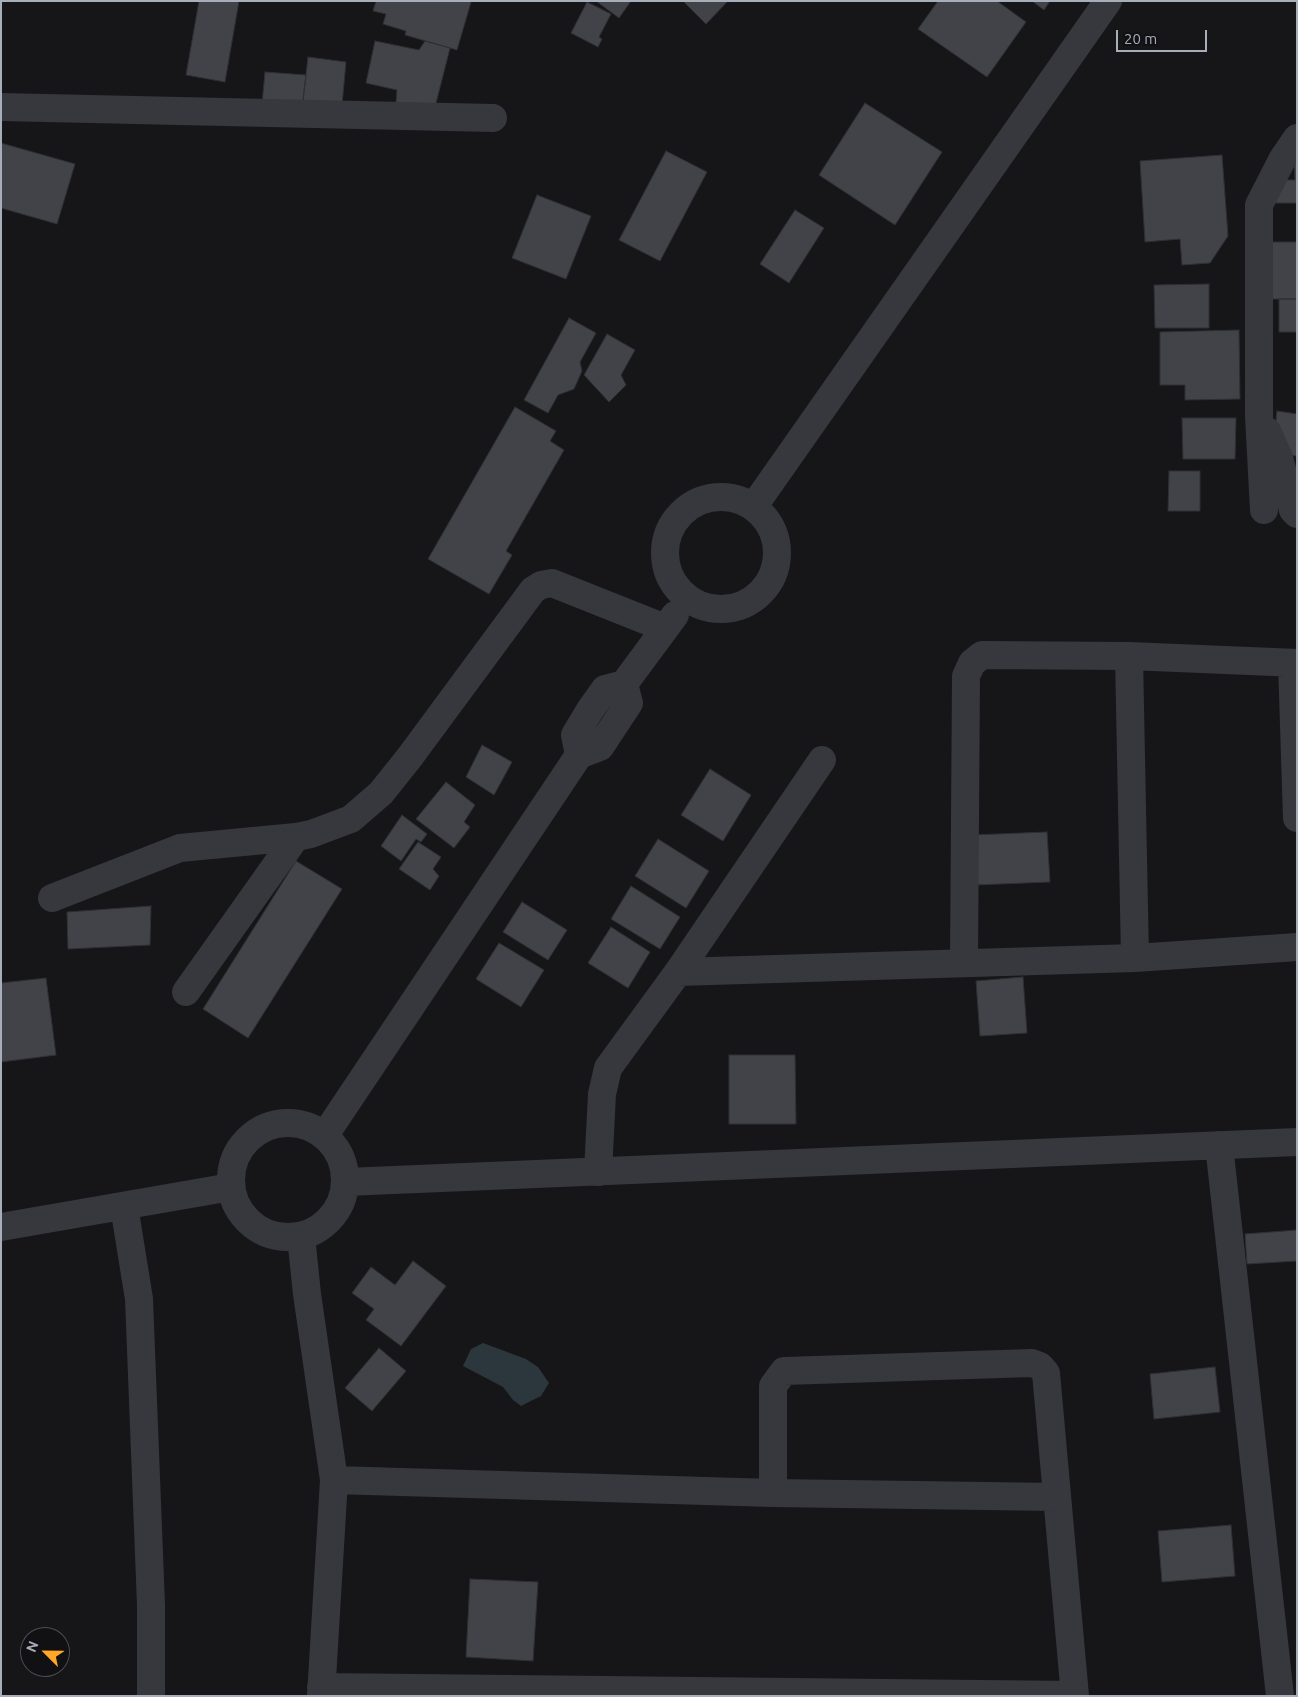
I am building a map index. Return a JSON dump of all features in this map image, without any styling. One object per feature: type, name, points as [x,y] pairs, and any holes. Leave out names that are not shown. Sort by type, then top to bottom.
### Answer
[{"type":"street","points":[[754,506],[1108,1]]},
{"type":"street","points":[[1,107],[493,118]]},
{"type":"street","points":[[1264,510],[1259,416],[1260,205],[1282,160],[1297,138]]},
{"type":"street","points":[[1259,416],[1280,458],[1293,510],[1297,514]]},
{"type":"street","points":[[717,495],[737,498],[754,506],[767,519],[775,535],[777,553],[774,570],[766,586],[753,599],[738,607],[720,610],[703,607],[687,599],[673,584],[665,566],[664,546],[670,527],[682,511],[698,500],[717,495]]},
{"type":"street","points":[[52,898],[180,848],[296,837],[311,834],[351,819],[380,793],[409,758],[532,590],[541,584],[552,583],[665,628]]},
{"type":"street","points":[[325,1135],[579,755],[575,735],[590,710],[605,689],[624,684],[687,599]]},
{"type":"street","points":[[964,962],[966,676],[972,663],[982,655],[1129,656],[1295,663],[1297,818]]},
{"type":"street","points":[[1129,656],[1135,958]]},
{"type":"street","points":[[598,1172],[602,1094],[608,1068],[678,972],[822,760]]},
{"type":"street","points":[[186,992],[296,837]]},
{"type":"street","points":[[678,972],[1135,958],[1297,947]]},
{"type":"street","points":[[289,1122],[308,1126],[325,1135],[337,1149],[344,1165],[346,1182],[342,1200],[332,1217],[318,1229],[301,1236],[282,1237],[263,1232],[248,1221],[236,1206],[231,1187],[232,1167],[239,1149],[253,1134],[270,1125],[289,1122]]},
{"type":"street","points":[[346,1182],[1297,1142]]},
{"type":"street","points":[[1219,1146],[1280,1696]]},
{"type":"street","points":[[1,1226],[231,1187]]},
{"type":"street","points":[[124,1206],[139,1298],[151,1605],[151,1696]]},
{"type":"street","points":[[301,1236],[307,1294],[334,1480],[321,1691],[1075,1696],[1046,1372],[1040,1366],[1032,1363],[784,1371],[773,1386],[773,1493]]},
{"type":"street","points":[[334,1480],[773,1493],[1056,1497]]},
{"type":"shaded area","points":[[483,1343],[526,1359],[538,1367],[549,1383],[541,1396],[521,1406],[513,1400],[503,1387],[463,1366],[471,1349]]},
{"type":"building","points":[[199,1],[239,1],[225,82],[186,75]]},
{"type":"building","points":[[376,1],[471,2],[457,50],[405,35],[406,31],[383,24],[386,14],[373,11]]},
{"type":"building","points":[[596,1],[631,1],[619,18]]},
{"type":"building","points":[[683,1],[728,1],[706,24]]},
{"type":"building","points":[[938,1],[997,1],[1026,22],[987,77],[918,29]]},
{"type":"building","points":[[1032,1],[1050,1],[1044,10]]},
{"type":"building","points":[[587,2],[611,14],[599,37],[602,39],[598,47],[571,33]]},
{"type":"building","points":[[375,41],[419,50],[425,41],[450,48],[434,111],[396,103],[397,90],[366,83]]},
{"type":"building","points":[[308,57],[346,62],[342,105],[303,101]]},
{"type":"building","points":[[265,72],[306,75],[302,107],[262,104]]},
{"type":"building","points":[[865,103],[942,152],[895,225],[819,175]]},
{"type":"building","points":[[1,143],[75,164],[57,224],[1,208]]},
{"type":"building","points":[[1294,143],[1297,143],[1297,203],[1275,203],[1274,180],[1295,180]]},
{"type":"building","points":[[666,151],[707,172],[660,261],[619,240]]},
{"type":"building","points":[[1222,155],[1228,236],[1210,263],[1182,265],[1180,239],[1145,242],[1140,161]]},
{"type":"building","points":[[537,195],[591,216],[566,279],[512,258]]},
{"type":"building","points":[[795,210],[824,228],[789,283],[760,264]]},
{"type":"building","points":[[1268,242],[1297,242],[1297,299],[1268,299]]},
{"type":"building","points":[[1209,284],[1209,328],[1155,328],[1154,285]]},
{"type":"building","points":[[1279,299],[1297,299],[1297,332],[1279,332]]},
{"type":"building","points":[[569,318],[596,333],[580,362],[582,371],[574,389],[558,395],[548,413],[524,400]]},
{"type":"building","points":[[1239,330],[1240,399],[1185,400],[1185,385],[1160,385],[1160,332]]},
{"type":"building","points":[[607,334],[635,350],[621,375],[626,385],[609,402],[584,375]]},
{"type":"building","points":[[515,407],[556,431],[550,441],[564,450],[506,551],[512,555],[489,594],[428,559]]},
{"type":"building","points":[[1277,411],[1297,414],[1297,456],[1283,455],[1274,439]]},
{"type":"building","points":[[1182,418],[1236,418],[1235,459],[1183,459]]},
{"type":"building","points":[[1169,471],[1200,471],[1200,511],[1168,511]]},
{"type":"building","points":[[482,745],[512,762],[494,795],[466,777]]},
{"type":"building","points":[[710,769],[751,795],[723,841],[681,815]]},
{"type":"building","points":[[446,782],[475,805],[464,822],[470,827],[454,848],[416,819]]},
{"type":"building","points":[[402,815],[427,834],[421,842],[416,839],[401,861],[381,846]]},
{"type":"building","points":[[1047,832],[1050,882],[975,885],[973,835]]},
{"type":"building","points":[[658,839],[709,871],[686,908],[635,876]]},
{"type":"building","points":[[418,842],[441,857],[433,869],[439,876],[430,890],[399,869]]},
{"type":"building","points":[[296,861],[342,889],[248,1038],[203,1009]]},
{"type":"building","points":[[631,886],[680,917],[660,949],[611,919]]},
{"type":"building","points":[[522,902],[567,930],[548,960],[503,932]]},
{"type":"building","points":[[151,906],[150,945],[68,949],[67,912]]},
{"type":"building","points":[[611,927],[650,952],[628,988],[588,963]]},
{"type":"building","points":[[499,943],[544,970],[521,1007],[476,979]]},
{"type":"building","points":[[1023,977],[1027,1033],[980,1036],[976,981]]},
{"type":"building","points":[[46,978],[56,1055],[1,1062],[1,983]]},
{"type":"building","points":[[729,1055],[795,1055],[796,1124],[729,1124]]},
{"type":"building","points":[[1297,1230],[1297,1261],[1247,1264],[1245,1234]]},
{"type":"building","points":[[413,1261],[446,1286],[401,1346],[366,1320],[374,1309],[352,1293],[371,1267],[395,1285]]},
{"type":"building","points":[[379,1348],[406,1371],[372,1411],[345,1388]]},
{"type":"building","points":[[1215,1367],[1220,1412],[1154,1419],[1150,1374]]},
{"type":"building","points":[[1231,1525],[1235,1576],[1162,1582],[1158,1531]]},
{"type":"building","points":[[470,1579],[538,1582],[533,1661],[466,1657]]}]
